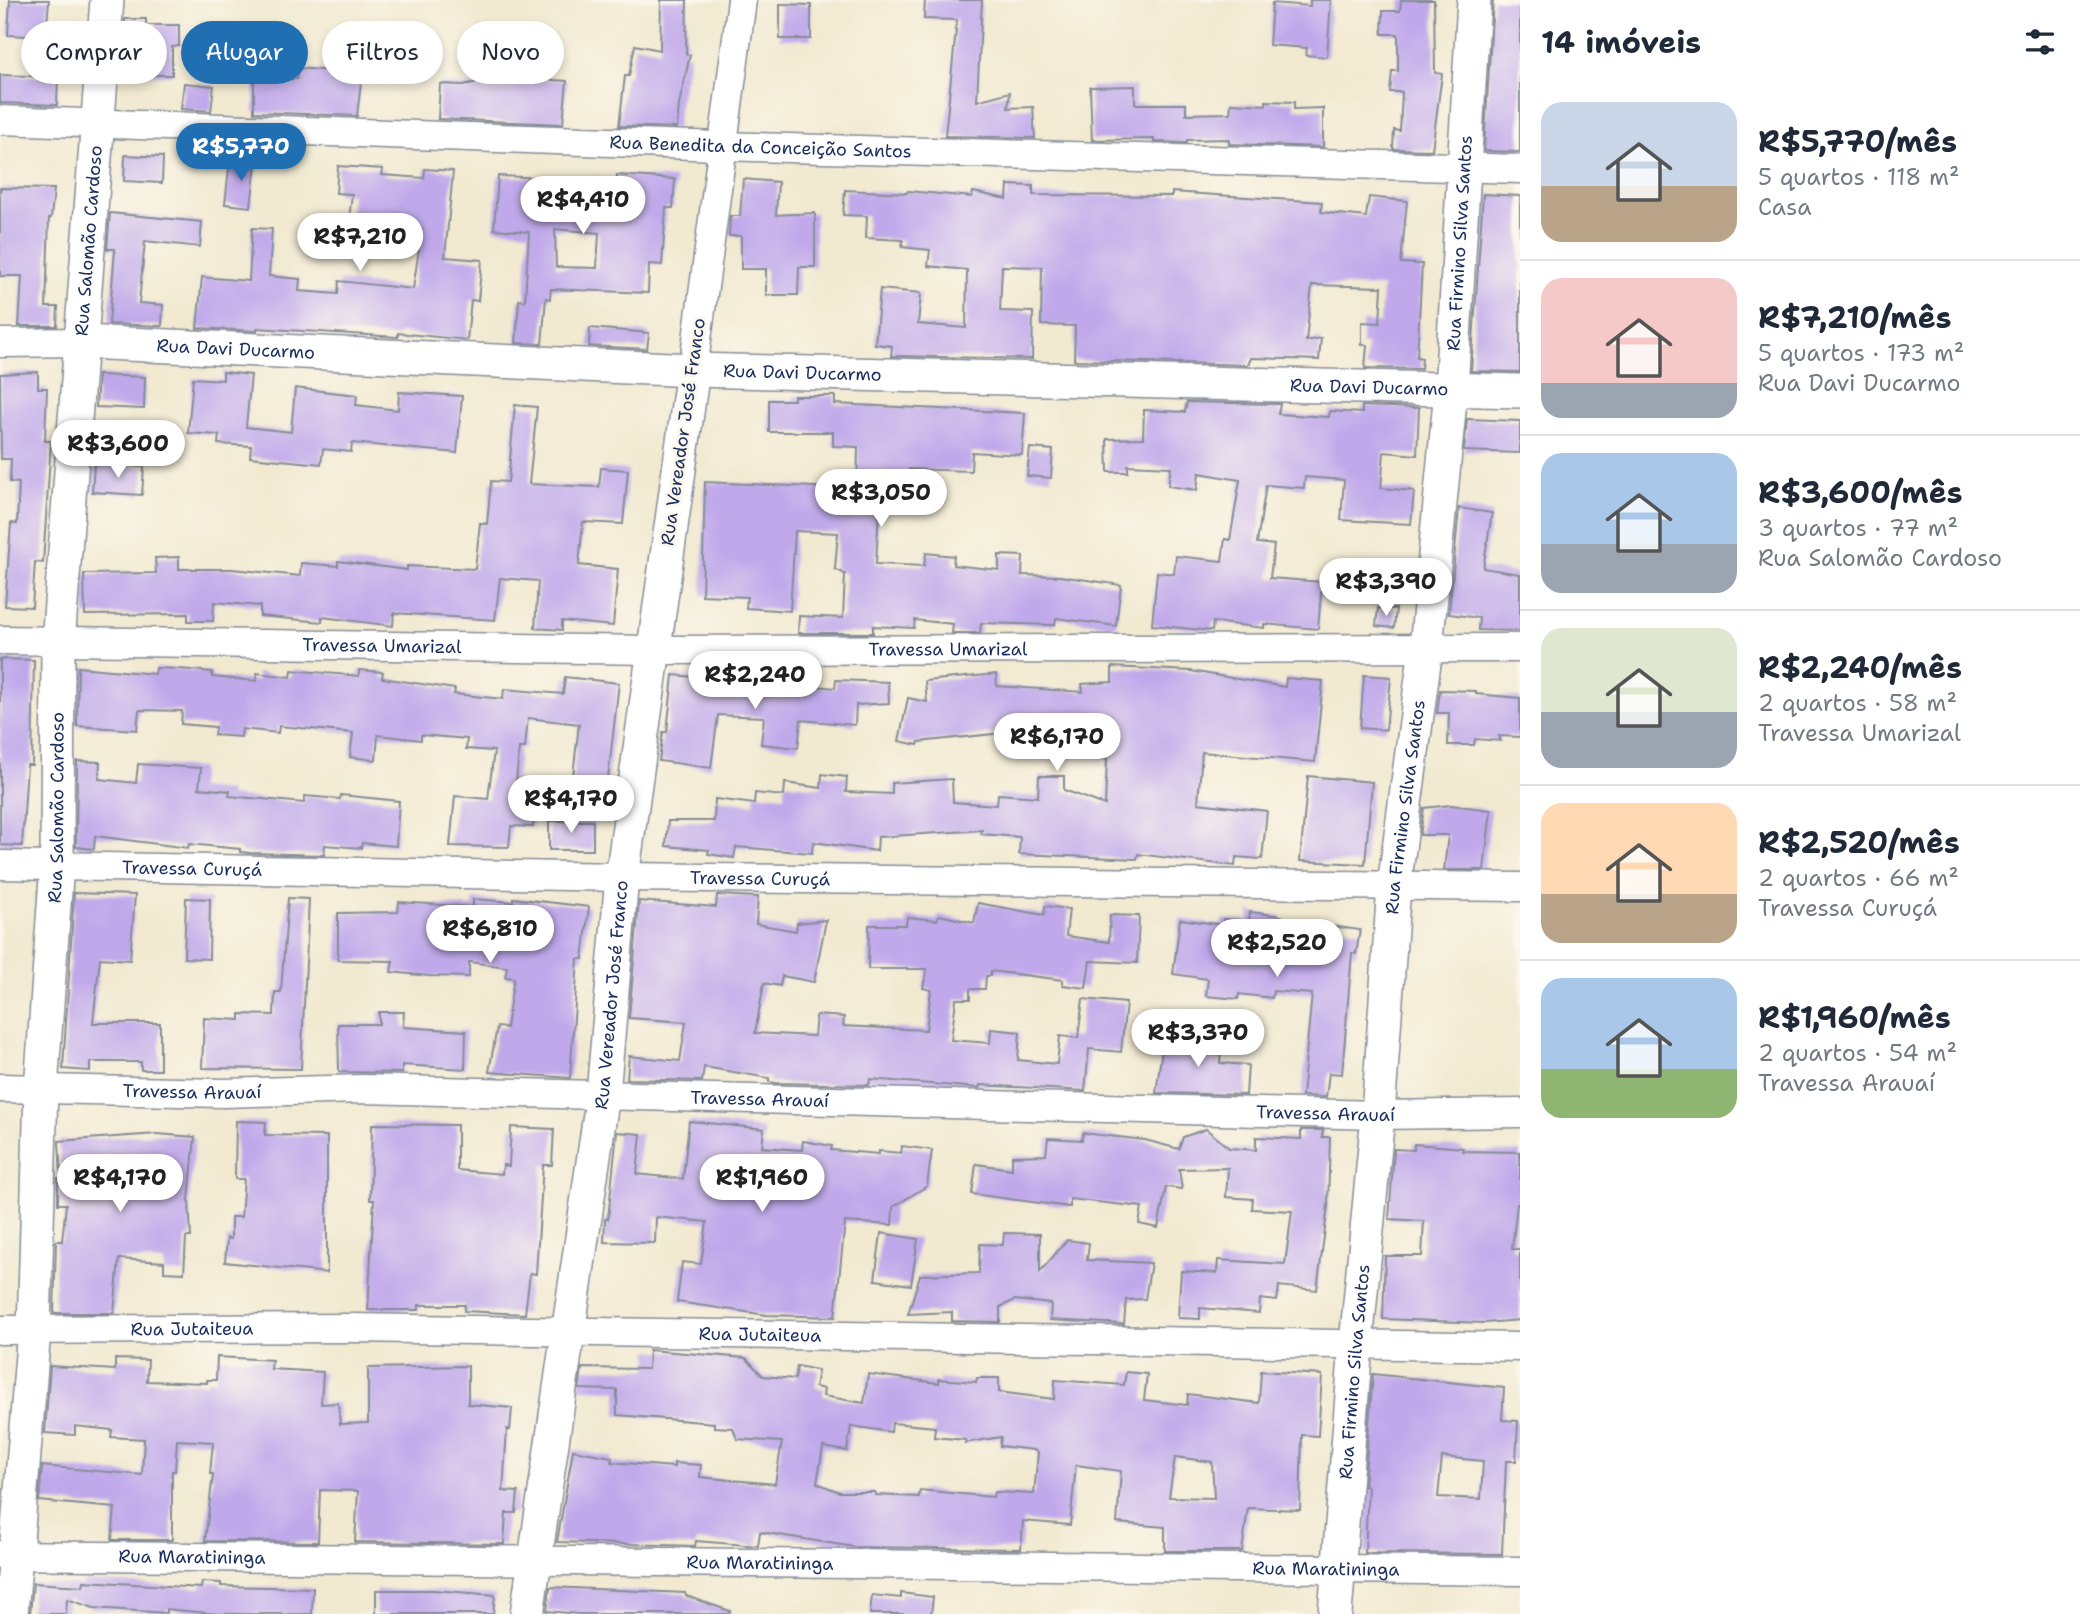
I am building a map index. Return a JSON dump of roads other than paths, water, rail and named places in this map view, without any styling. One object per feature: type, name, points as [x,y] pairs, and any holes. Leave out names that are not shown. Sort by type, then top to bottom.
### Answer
[{"type":"street","name":"Rua Salomão Cardoso","points":[[11,1614],[7,1555],[34,1330],[41,1089],[57,864],[58,643],[107,0]]},
{"type":"street","name":"Rua Vereador José Franco","points":[[527,1614],[566,1332],[603,1094],[622,877],[742,0]]},
{"type":"street","name":"Rua Firmino Silva Santos","points":[[1335,1614],[1356,1344],[1378,1115],[1394,886],[1426,648],[1451,390],[1474,0]]},
{"type":"street","name":"Rua Benedita da Conceição Santos","points":[[0,120],[720,146],[1520,169]]},
{"type":"street","name":"Rua Davi Ducarmo","points":[[0,343],[82,342],[693,370],[1520,391]]},
{"type":"street","name":"Travessa Umarizal","points":[[0,640],[58,643],[653,650],[1520,648]]},
{"type":"street","name":"Travessa Curuçá","points":[[0,865],[622,877],[1520,887]]},
{"type":"street","name":"Travessa Arauaí","points":[[0,1088],[223,1093],[363,1089],[1378,1115],[1520,1114]]},
{"type":"street","name":"Rua Jutaiteua","points":[[0,1330],[352,1328],[1520,1348]]},
{"type":"street","name":"Rua Maratininga","points":[[7,1555],[1520,1571]]}]
